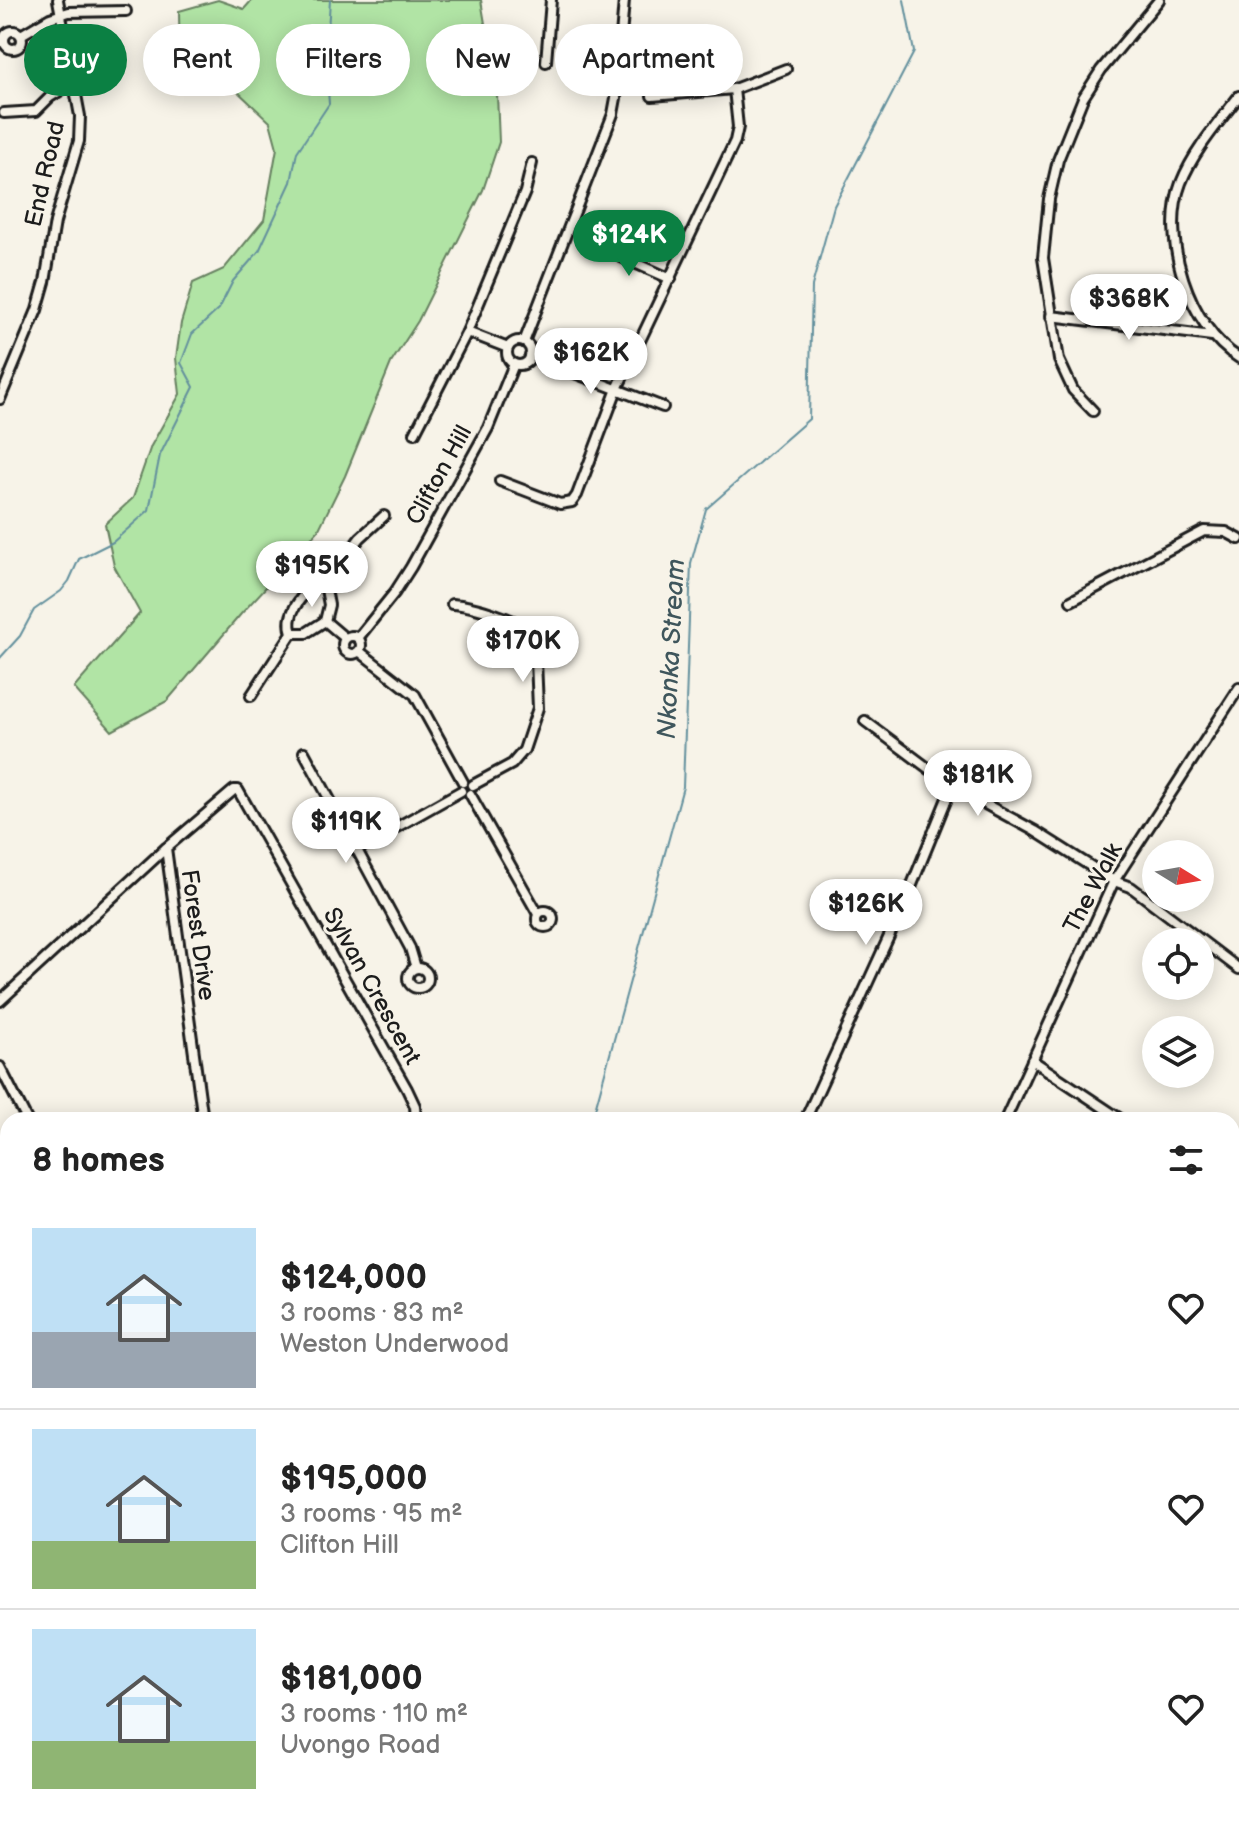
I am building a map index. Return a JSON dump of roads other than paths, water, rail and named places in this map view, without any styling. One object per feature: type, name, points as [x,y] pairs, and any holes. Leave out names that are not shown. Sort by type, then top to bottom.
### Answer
[{"type":"street","name":"End Road","points":[[58,0],[63,24]]},
{"type":"street","points":[[546,62],[551,0]]},
{"type":"street","points":[[524,342],[613,114],[624,0]]},
{"type":"street","points":[[1093,411],[1073,390],[1059,360],[1043,258],[1049,199],[1058,160],[1071,125],[1095,79],[1159,0]]},
{"type":"street","points":[[21,35],[61,14],[126,11]]},
{"type":"street","points":[[743,86],[786,69]]},
{"type":"street","points":[[4,113],[36,111],[52,96]]},
{"type":"street","name":"End Road","points":[[0,399],[37,310],[45,282],[55,222],[79,141],[80,116],[76,96]]},
{"type":"street","points":[[500,481],[560,504],[572,502],[577,495],[617,389],[738,134],[735,96]]},
{"type":"street","points":[[1239,96],[1192,161],[1176,198],[1176,234],[1181,269],[1192,304],[1212,336],[1239,358]]},
{"type":"street","points":[[415,433],[467,332],[525,192],[532,163]]},
{"type":"street","points":[[601,248],[671,279]]},
{"type":"street","points":[[1051,316],[1212,336]]},
{"type":"street","points":[[467,332],[508,348]]},
{"type":"street","points":[[508,348],[516,342],[524,342]]},
{"type":"street","points":[[508,348],[509,359],[514,364],[526,363],[530,356],[524,342]]},
{"type":"street","points":[[530,356],[663,407]]},
{"type":"street","name":"Clifton Hill","points":[[358,638],[411,567],[488,428],[514,364]]},
{"type":"street","points":[[292,633],[290,627],[294,607],[312,586],[325,584],[360,538],[384,516]]},
{"type":"street","points":[[1071,601],[1200,533],[1220,531],[1239,539]]},
{"type":"street","points":[[292,633],[306,633],[325,621],[329,605],[325,584]]},
{"type":"street","points":[[356,850],[512,764],[524,750],[538,708],[535,636],[529,628],[512,621],[466,605],[452,604]]},
{"type":"street","points":[[325,621],[345,638]]},
{"type":"street","points":[[251,696],[292,633]]},
{"type":"street","points":[[345,638],[358,638],[361,643],[359,651],[347,653],[343,648],[345,638]]},
{"type":"street","points":[[359,651],[415,695],[538,914]]},
{"type":"street","name":"The Walk","points":[[1009,1112],[1114,881],[1235,702],[1239,688]]},
{"type":"street","points":[[865,721],[952,786],[1035,831],[1114,881],[1131,887],[1239,969]]},
{"type":"street","points":[[304,752],[410,948],[416,968]]},
{"type":"street","points":[[809,1112],[907,897],[952,786]]},
{"type":"street","name":"Forest Drive","points":[[202,1112],[166,848],[234,790],[238,790]]},
{"type":"street","name":"Sylvan Crescent","points":[[238,790],[407,1089],[415,1112]]},
{"type":"street","points":[[0,1001],[166,848]]},
{"type":"street","points":[[1032,1060],[1110,1112]]},
{"type":"street","points":[[0,1067],[23,1112]]},
{"type":"waterway","points":[[0,658],[20,636],[34,610],[61,591],[69,581],[79,559],[113,542],[149,510],[160,455],[194,387],[181,363],[192,334],[219,309],[233,281],[259,251],[291,182],[297,152],[329,104],[326,61],[330,0]]},
{"type":"waterway","name":"Nkonka Stream","points":[[594,1112],[683,787],[691,563],[706,509],[809,419],[812,286],[834,206],[914,52],[904,0]]}]
